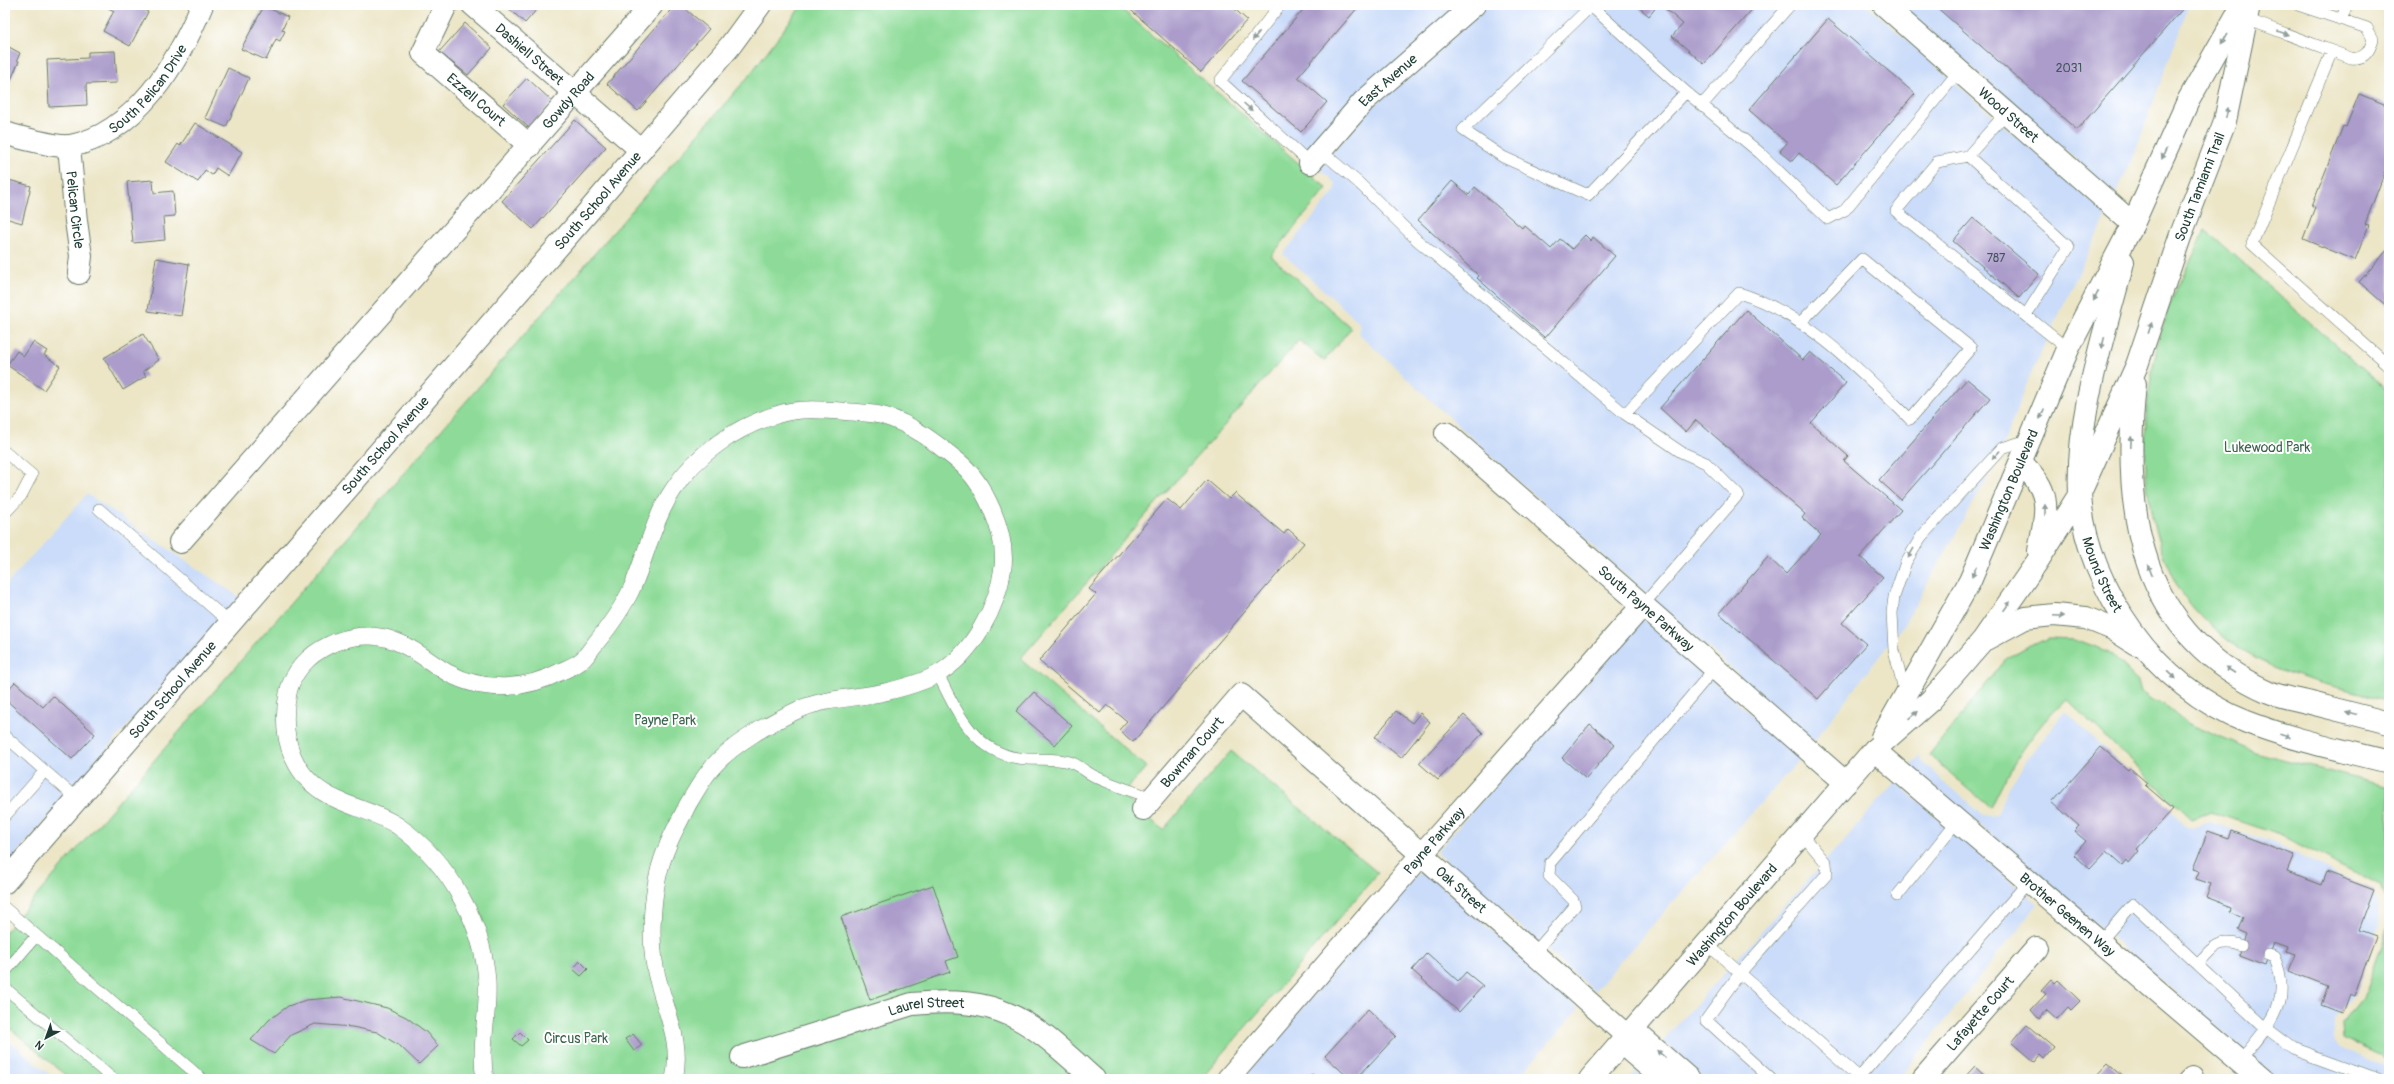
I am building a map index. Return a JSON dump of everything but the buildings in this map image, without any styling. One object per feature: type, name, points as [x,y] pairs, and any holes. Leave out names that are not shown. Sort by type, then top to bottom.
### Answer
[{"type":"street","name":"South Pelican Drive","points":[[69,146],[105,134],[137,110],[159,82],[180,48],[202,5]]},
{"type":"street","name":"Ezzell Court","points":[[446,5],[423,53],[530,146]]},
{"type":"street","name":"Dashiell Street","points":[[472,5],[641,150]]},
{"type":"street","name":"Gowdy Road","points":[[180,542],[530,146],[652,5]]},
{"type":"street","name":"South School Avenue","points":[[5,882],[229,622],[641,150],[730,46],[760,5]]},
{"type":"street","name":"East Avenue","points":[[1316,157],[1364,101],[1474,5]]},
{"type":"street","name":"Wood Street","points":[[1884,5],[2133,224]]},
{"type":"street","points":[[2133,224],[2188,101],[2246,10]]},
{"type":"street","name":"South Tamiami Trail","points":[[2137,365],[2180,237],[2225,120],[2246,10]]},
{"type":"street","points":[[5,133],[18,138],[69,146]]},
{"type":"street","name":"Pelican Circle","points":[[69,146],[81,256],[79,273]]},
{"type":"street","name":"Washington Boulevard","points":[[1874,750],[1970,581],[2068,349],[2133,224]]},
{"type":"street","name":"Mound Street","points":[[2133,224],[2086,411],[2080,454],[2080,494],[2087,534],[2105,587],[2123,618],[2147,652],[2178,681],[2208,702],[2246,722],[2292,737],[2389,762]]},
{"type":"street","points":[[2137,365],[2132,418],[2130,464],[2134,504],[2141,547],[2154,581],[2170,609],[2189,635],[2219,662],[2245,679],[2270,692],[2389,723]]},
{"type":"street","name":"Washington Boulevard","points":[[1590,1079],[1874,750],[1931,700],[1983,640],[2037,562],[2080,494],[2137,365]]},
{"type":"street","points":[[485,1079],[482,1065],[487,981],[477,930],[461,897],[440,864],[396,825],[365,810],[336,799],[314,786],[297,766],[285,736],[284,719],[289,685],[301,666],[329,644],[362,635],[388,638],[418,652],[446,672],[464,680],[502,688],[540,683],[582,661],[608,629],[630,592],[671,492],[696,460],[740,430],[780,413],[830,410],[884,415],[931,438],[968,469],[995,514],[1004,563],[995,601],[981,630],[957,659],[938,674],[906,687],[804,707],[750,736],[712,767],[690,802],[666,849],[654,900],[654,952],[657,978],[673,1024],[676,1047],[676,1070],[674,1079]]},
{"type":"street","name":"South Payne Parkway","points":[[1446,433],[1846,783]]},
{"type":"street","points":[[2021,463],[2035,475],[2044,493],[2046,513],[2037,562]]},
{"type":"street","name":"Payne Parkway","points":[[1228,1079],[1422,854],[1643,605]]},
{"type":"street","points":[[1983,640],[2026,618],[2054,615],[2086,618],[2113,629],[2147,652]]},
{"type":"street","name":"Oak Street","points":[[1241,695],[1627,1036]]},
{"type":"street","name":"Bowman Court","points":[[1148,804],[1241,695]]},
{"type":"street","name":"Brother Geenen Way","points":[[1874,750],[2261,1079]]},
{"type":"street","name":"Lafayette Court","points":[[1922,1079],[2037,948]]},
{"type":"street","name":"Laurel Street","points":[[742,1057],[912,1004],[938,1001],[967,1002],[996,1008],[1018,1017],[1037,1029],[1094,1079]]},
{"type":"street","points":[[1627,1036],[1663,1079]]},
{"type":"street","points":[[1627,1036],[1689,1079]]},
{"type":"lane","points":[[1280,5],[1220,81],[1316,157],[1359,183],[1417,240],[1625,414],[1681,452],[1706,463],[1738,495],[1643,605]]},
{"type":"lane","points":[[1702,105],[1790,5]]},
{"type":"lane","points":[[2246,10],[2332,51],[2351,58],[2360,58],[2367,54],[2372,43],[2372,36],[2367,28],[2298,5]]},
{"type":"lane","points":[[2341,20],[2347,5]]},
{"type":"lane","points":[[1686,92],[1588,195],[1503,156],[1463,130],[1590,6],[1686,92],[1760,153],[1828,219],[1845,210],[1959,71]]},
{"type":"lane","points":[[2332,51],[2252,244],[2389,366]]},
{"type":"lane","points":[[2006,113],[1968,156],[1937,162],[1896,211],[2068,349]]},
{"type":"lane","points":[[1968,156],[2069,247],[2026,315]]},
{"type":"lane","points":[[1625,414],[1739,293],[1762,300],[1800,323],[1851,362],[1910,419],[1971,348],[1862,259],[1800,323]]},
{"type":"lane","points":[[1905,694],[1894,650],[1892,614],[1894,597],[1906,562],[1921,537],[2002,448],[2031,439]]},
{"type":"lane","points":[[5,452],[32,475],[21,496],[5,513]]},
{"type":"lane","points":[[100,509],[229,622]]},
{"type":"lane","points":[[1534,953],[1575,906],[1573,900],[1549,876],[1550,863],[1715,668]]},
{"type":"lane","points":[[938,674],[964,724],[976,738],[990,748],[1017,758],[1073,763],[1148,804]]},
{"type":"lane","points":[[5,736],[44,772],[77,799]]},
{"type":"lane","points":[[5,816],[44,772]]},
{"type":"lane","points":[[1897,896],[1958,820]]},
{"type":"lane","points":[[1771,1079],[1706,1020],[1740,973],[1827,874],[1826,863],[1802,834]]},
{"type":"lane","points":[[1707,944],[1859,1079],[2029,881]]},
{"type":"lane","points":[[2100,942],[2133,904],[2266,1028],[2293,1048],[2378,1079]]},
{"type":"lane","points":[[5,908],[202,1079]]},
{"type":"lane","points":[[5,972],[36,936]]},
{"type":"lane","points":[[2198,964],[2215,945],[2228,942],[2242,945]]},
{"type":"lane","points":[[2240,1061],[2275,1018],[2282,999],[2279,968],[2274,957],[2268,955]]},
{"type":"lane","points":[[5,988],[113,1079]]},
{"type":"shaded area","points":[[1279,5],[1459,5],[1304,155],[1219,82]]},
{"type":"shaded area","points":[[1489,5],[1867,5],[2106,215],[2029,378],[1996,463],[1905,623],[1814,741],[1523,485],[1358,333],[1360,326],[1358,321],[1283,254],[1335,191],[1335,183],[1319,168],[1371,108]]},
{"type":"shaded area","points":[[1901,5],[2189,5],[2134,155],[2116,194]]},
{"type":"shaded area","points":[[87,494],[239,597],[5,867],[5,586]]},
{"type":"shaded area","points":[[1643,619],[1801,758],[1594,991],[1436,852]]},
{"type":"shaded area","points":[[2065,711],[2188,827],[2194,828],[2210,822],[2275,843],[2373,892],[2378,907],[2379,924],[2355,994],[2334,1020],[2334,1039],[2338,1046],[2389,1068],[2389,1079],[2278,1079],[1910,766],[1920,755],[1922,762],[1984,816],[1992,817],[1997,814],[2009,787],[2027,760]]},
{"type":"shaded area","points":[[1896,782],[2038,904],[1898,1079],[1706,1079],[1663,1041]]},
{"type":"shaded area","points":[[1422,869],[1579,1008],[1517,1079],[1241,1079]]},
{"type":"shaded area","points":[[5,1037],[55,1079],[5,1079]]},
{"type":"shaded area","points":[[1636,1071],[1646,1079],[1629,1079]]},
{"type":"green space","name":"Payne Park","points":[[802,5],[1117,5],[1327,188],[1271,256],[1351,328],[1324,361],[1299,340],[1020,659],[1146,767],[1122,795],[1163,830],[1231,751],[1378,873],[1201,1079],[70,1079],[5,1024],[5,932],[748,77]]},
{"type":"green space","name":"Lukewood Park","points":[[2205,230],[2389,392],[2389,701],[2289,673],[2251,656],[2226,639],[2196,611],[2178,587],[2165,561],[2156,533],[2146,474],[2146,414],[2158,342],[2166,314]]},
{"type":"green space","points":[[2048,638],[2075,639],[2109,652],[2138,681],[2141,692],[2152,700],[2164,704],[2188,724],[2255,752],[2389,787],[2389,1059],[2343,1038],[2342,1024],[2363,998],[2388,924],[2387,905],[2380,885],[2280,835],[2211,812],[2192,819],[2066,699],[2043,723],[2023,750],[2005,779],[1991,808],[1929,755],[2008,657]]},
{"type":"park label","name":"Circus Park","points":[[576,1038]]}]
